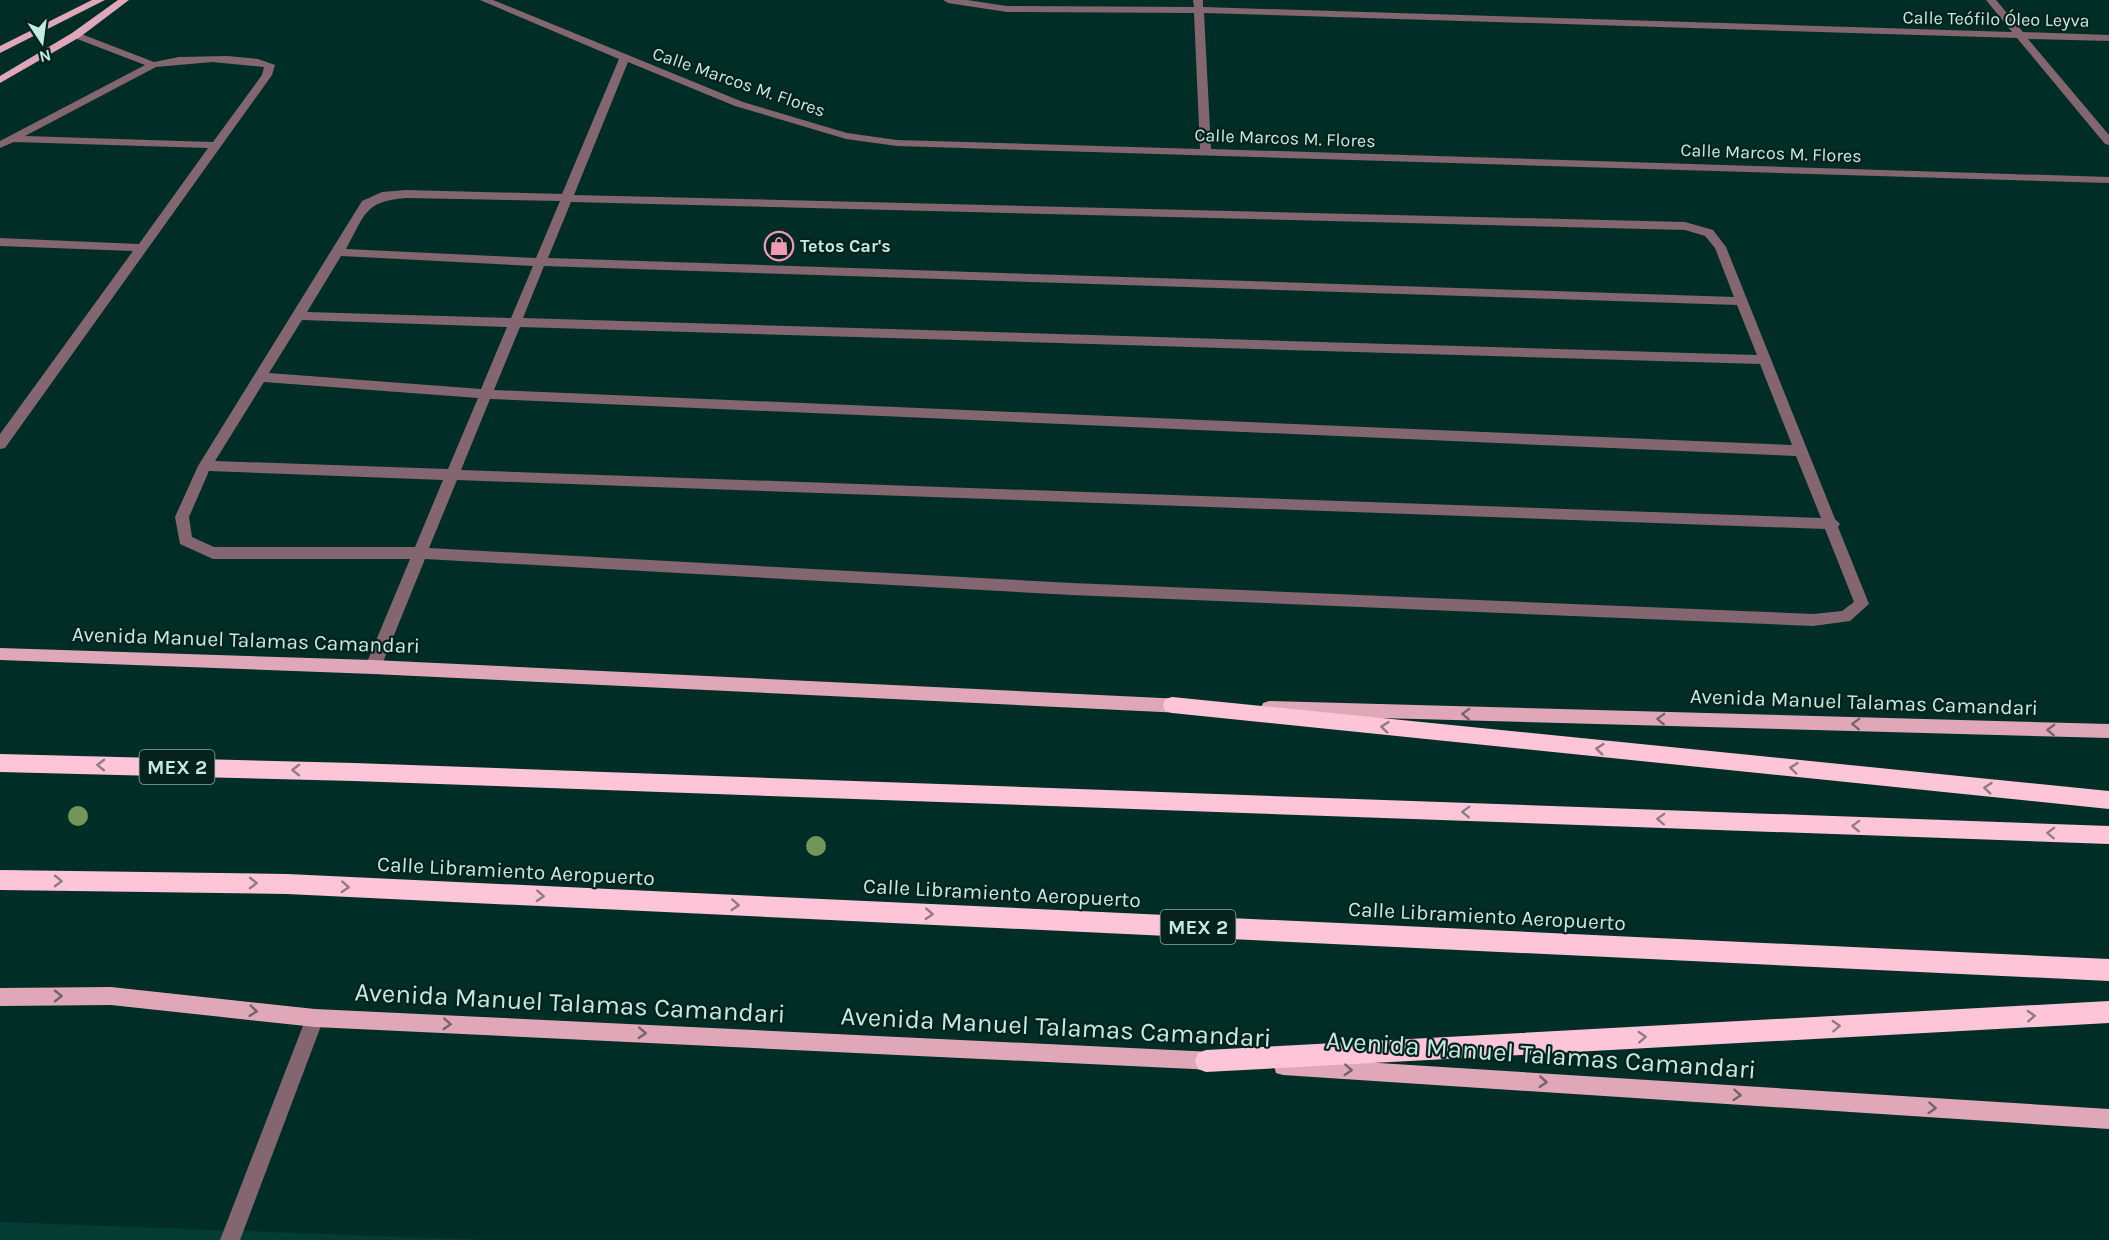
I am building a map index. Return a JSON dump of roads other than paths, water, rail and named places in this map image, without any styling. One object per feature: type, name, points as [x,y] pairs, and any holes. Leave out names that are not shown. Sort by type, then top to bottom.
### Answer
[{"type":"highway","points":[[1172,705],[2109,800]]},
{"type":"highway","name":"MEX 2","points":[[0,763],[354,772],[2109,835]]},
{"type":"highway","name":"Calle Libramiento Aeropuerto","points":[[0,880],[287,884],[2109,970]]},
{"type":"highway","points":[[1206,1061],[2109,1012]]},
{"type":"main road","points":[[0,50],[100,0]]},
{"type":"main road","points":[[0,80],[76,35],[124,0]]},
{"type":"main road","name":"Avenida Manuel Talamas Camandari","points":[[0,654],[373,667],[1172,705],[2109,731]]},
{"type":"main road","name":"Avenida Manuel Talamas Camandari","points":[[0,997],[111,996],[315,1018],[1206,1061],[2109,1119]]},
{"type":"street","name":"Calle Marcos M. Flores","points":[[485,0],[624,59],[739,104],[846,136],[897,143],[2109,180]]},
{"type":"street","name":"Calle Teófilo Óleo Leyva","points":[[948,0],[1007,9],[1197,5],[2022,37],[2109,38]]},
{"type":"street","points":[[1991,0],[2109,142]]},
{"type":"street","points":[[1197,5],[1206,152]]},
{"type":"street","points":[[76,35],[153,65]]},
{"type":"street","points":[[0,145],[153,65],[172,59],[256,61],[270,66],[267,75],[0,444]]},
{"type":"street","points":[[373,667],[624,59]]},
{"type":"street","points":[[13,139],[217,145]]},
{"type":"street","points":[[406,194],[566,199],[1685,226],[1709,233],[1720,247],[1743,300],[1765,360],[1833,524],[1862,604],[1845,617],[1814,620],[1084,589],[421,553],[213,553],[185,540],[182,517],[205,466],[366,204],[382,196],[406,194]]},
{"type":"street","points":[[0,242],[142,248]]},
{"type":"street","points":[[338,252],[540,262],[1743,300]]},
{"type":"street","points":[[299,316],[1765,360]]},
{"type":"street","points":[[260,377],[487,394],[1803,451]]},
{"type":"street","points":[[205,466],[453,473],[1833,524]]},
{"type":"street","points":[[230,1240],[315,1018]]},
{"type":"place","name":"Tetos Car's","points":[[779,246]]}]
